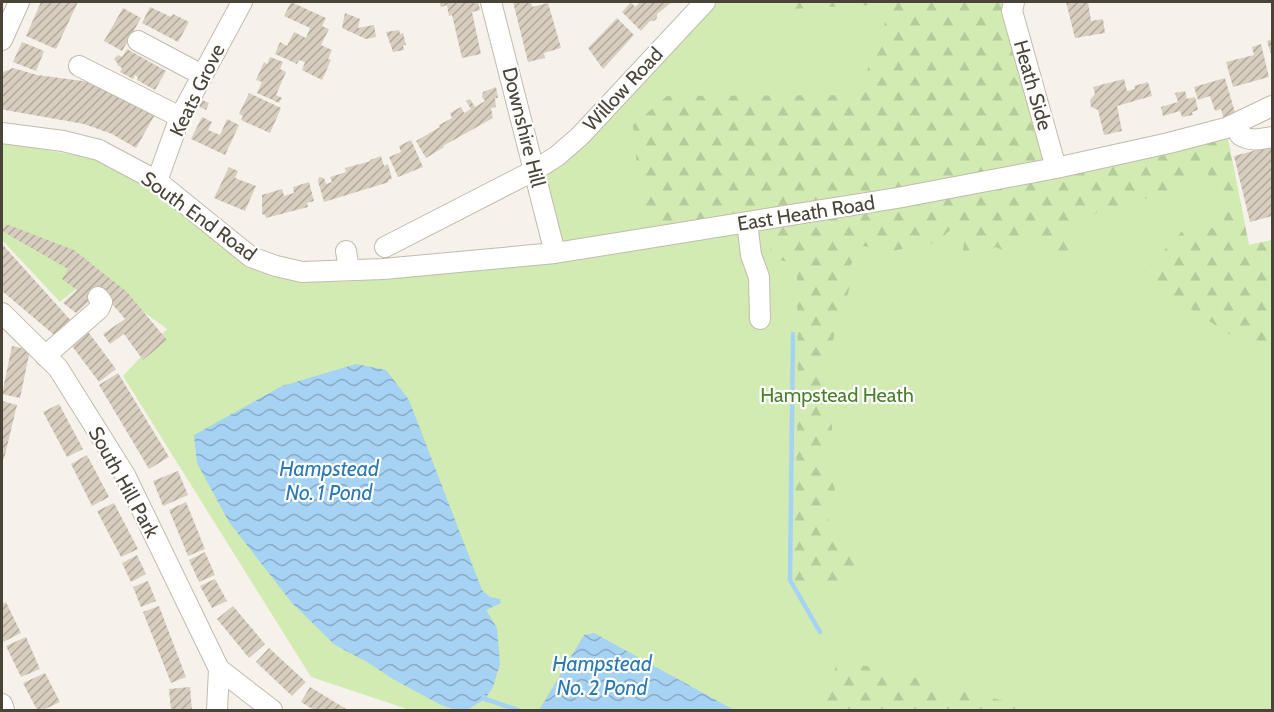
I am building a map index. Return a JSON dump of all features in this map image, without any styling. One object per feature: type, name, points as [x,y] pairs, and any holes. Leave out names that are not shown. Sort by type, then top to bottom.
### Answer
[{"type":"street","points":[[2,40],[19,2]]},
{"type":"street","name":"Keats Grove","points":[[157,181],[180,117],[242,2]]},
{"type":"street","name":"Downshire Hill","points":[[491,2],[555,254]]},
{"type":"street","name":"Heath Side","points":[[1014,2],[1012,10],[1056,168]]},
{"type":"street","name":"Willow Road","points":[[535,170],[557,156],[580,136],[696,6]]},
{"type":"street","points":[[138,41],[202,75]]},
{"type":"street","points":[[78,66],[180,117]]},
{"type":"street","name":"East Heath Road","points":[[342,264],[382,269],[555,254],[897,198],[1056,168],[1169,143],[1236,124],[1272,106]]},
{"type":"street","points":[[1236,124],[1240,135],[1247,139],[1272,137]]},
{"type":"street","name":"South End Road","points":[[2,133],[63,141],[99,150],[157,181],[251,257],[302,272],[342,264]]},
{"type":"street","points":[[385,247],[535,170]]},
{"type":"street","points":[[747,222],[751,255],[759,277],[760,319]]},
{"type":"street","points":[[45,356],[99,309],[102,302],[98,297]]},
{"type":"street","name":"South Hill Park","points":[[2,313],[58,368],[125,475],[219,669]]},
{"type":"street","points":[[217,711],[219,669]]},
{"type":"street","points":[[219,669],[272,711]]},
{"type":"street","points":[[2,704],[4,711]]},
{"type":"green space","name":"Hampstead Heath","points":[[705,2],[1014,2],[1056,168],[1226,128],[1249,245],[1272,240],[1272,710],[410,710],[311,677],[123,376],[167,329],[93,275],[60,302],[2,240],[2,142],[96,159],[148,185],[289,279],[311,282],[361,281],[551,261],[535,170]]},
{"type":"green space","points":[[788,2],[1014,2],[1050,162],[643,230],[633,125],[667,96],[858,95],[892,4],[790,9]]},
{"type":"green space","points":[[1227,137],[1249,245],[1272,240],[1272,352],[1229,334],[1175,299],[1144,272],[1184,229],[1206,230],[1225,224],[1220,199],[1214,184],[1198,164],[1187,185],[1099,211],[1074,232],[1077,247],[1060,253],[1041,253],[1030,236],[1023,251],[1012,255],[996,247],[972,262],[963,251],[965,233],[951,229],[938,242],[892,251],[863,246],[848,269],[849,290],[840,309],[827,368],[824,397],[831,417],[833,440],[822,463],[835,489],[826,514],[839,542],[855,544],[864,559],[857,573],[825,587],[793,581],[798,401],[797,271],[792,263],[771,258],[769,230]]},
{"type":"green space","points":[[837,661],[878,668],[1038,710],[824,710]]},
{"type":"water","name":"Hampstead No. 1 Pond","points":[[356,364],[386,370],[409,400],[482,590],[490,597],[500,599],[501,603],[486,610],[497,628],[500,664],[493,687],[485,699],[467,710],[456,710],[441,705],[335,645],[292,603],[229,522],[197,463],[194,435],[282,386]]},
{"type":"water","name":"Hampstead No. 2 Pond","points":[[594,633],[734,710],[539,710],[584,635]]},
{"type":"building","points":[[41,2],[78,2],[56,49],[26,36]]},
{"type":"building","points":[[291,2],[326,18],[322,26],[329,29],[321,45],[332,50],[328,59],[331,60],[322,80],[302,70],[305,62],[299,60],[297,64],[275,54],[280,42],[287,46],[294,32],[306,38],[310,28],[284,16]]},
{"type":"building","points":[[439,2],[478,2],[480,10],[472,12],[481,54],[462,58],[452,15],[449,16],[447,5],[441,7]]},
{"type":"building","points":[[513,2],[531,2],[532,7],[548,3],[561,48],[544,53],[545,58],[528,62]]},
{"type":"building","points":[[631,2],[635,7],[640,2],[672,2],[641,31],[622,12]]},
{"type":"building","points":[[1066,2],[1088,2],[1091,21],[1103,19],[1105,33],[1075,38]]},
{"type":"building","points":[[150,7],[189,22],[178,42],[142,23]]},
{"type":"building","points":[[123,8],[141,18],[122,51],[104,41]]},
{"type":"building","points":[[345,13],[360,19],[358,28],[374,25],[376,37],[366,39],[342,28]]},
{"type":"building","points":[[617,18],[634,35],[603,69],[588,48]]},
{"type":"building","points":[[399,30],[400,34],[403,33],[406,45],[403,45],[404,50],[393,52],[386,32]]},
{"type":"building","points":[[1272,39],[1272,58],[1267,41]]},
{"type":"building","points":[[22,42],[44,51],[36,71],[13,62]]},
{"type":"building","points":[[1261,44],[1269,77],[1233,87],[1226,62],[1254,55],[1252,47]]},
{"type":"building","points":[[127,49],[166,71],[155,90],[137,80],[138,77],[135,75],[133,79],[120,72],[122,68],[114,59],[118,55],[122,57]]},
{"type":"building","points":[[270,57],[283,62],[280,69],[286,72],[276,95],[282,98],[279,103],[257,93],[262,82],[256,80],[264,62],[267,64]]},
{"type":"building","points":[[13,68],[37,75],[98,83],[157,111],[136,148],[112,134],[84,124],[5,110],[2,109],[3,72]]},
{"type":"building","points":[[1225,78],[1236,116],[1224,120],[1221,109],[1215,111],[1210,96],[1198,100],[1194,87]]},
{"type":"building","points":[[1124,79],[1127,91],[1135,89],[1134,86],[1148,82],[1152,96],[1117,106],[1122,131],[1104,135],[1098,110],[1091,107],[1090,100],[1095,94],[1093,87]]},
{"type":"building","points":[[496,87],[498,98],[495,98],[496,107],[491,108],[493,118],[426,158],[416,141],[452,118],[450,113],[461,107],[464,113],[471,109],[466,101],[470,99],[475,107],[485,101],[482,97],[483,92]]},
{"type":"building","points":[[1185,91],[1187,99],[1195,97],[1198,110],[1192,112],[1193,115],[1182,117],[1180,111],[1163,116],[1161,107],[1178,102],[1175,93]]},
{"type":"building","points":[[249,93],[281,108],[270,133],[241,120],[243,116],[239,114]]},
{"type":"building","points":[[200,99],[209,103],[206,110],[197,106]]},
{"type":"building","points":[[202,117],[212,122],[208,130],[220,135],[227,119],[239,125],[225,155],[191,139]]},
{"type":"building","points":[[411,140],[423,167],[398,177],[389,157],[401,152],[399,146]]},
{"type":"building","points":[[1272,146],[1272,216],[1250,222],[1234,156]]},
{"type":"building","points":[[381,156],[384,166],[388,164],[392,179],[388,180],[389,182],[324,202],[319,177],[324,178],[326,184],[332,182],[330,177],[346,172],[345,168]]},
{"type":"building","points":[[229,167],[238,171],[235,178],[256,186],[245,211],[214,198]]},
{"type":"building","points":[[309,182],[314,201],[307,203],[308,207],[266,218],[262,214],[262,195],[282,189],[284,196],[294,193],[293,187]]},
{"type":"building","points":[[6,224],[74,250],[127,292],[167,340],[143,360],[124,334],[110,344],[103,334],[125,319],[101,291],[76,313],[63,303],[77,290],[62,279],[68,269],[2,231]]},
{"type":"building","points":[[2,244],[75,325],[59,339],[2,291]]},
{"type":"building","points":[[86,329],[116,369],[99,382],[69,342]]},
{"type":"building","points":[[12,346],[30,350],[20,398],[2,394]]},
{"type":"building","points":[[118,373],[169,457],[149,469],[99,385]]},
{"type":"building","points":[[2,401],[17,405],[4,459],[2,459]]},
{"type":"building","points":[[59,404],[83,449],[67,457],[43,412]]},
{"type":"building","points":[[87,455],[109,497],[92,506],[71,464]]},
{"type":"building","points":[[178,471],[188,495],[163,506],[153,481]]},
{"type":"building","points":[[186,502],[205,549],[188,556],[169,510]]},
{"type":"building","points":[[114,503],[138,549],[121,557],[97,511]]},
{"type":"building","points":[[205,552],[215,575],[199,582],[189,560]]},
{"type":"building","points":[[137,555],[146,574],[131,582],[122,563]]},
{"type":"building","points":[[215,579],[227,601],[212,608],[200,586]]},
{"type":"building","points":[[148,581],[156,601],[141,607],[133,587]]},
{"type":"building","points":[[6,602],[21,633],[3,642],[2,604]]},
{"type":"building","points":[[159,606],[186,677],[171,683],[143,612]]},
{"type":"building","points":[[233,606],[265,644],[249,658],[217,619]]},
{"type":"building","points":[[26,637],[40,669],[21,677],[6,646]]},
{"type":"building","points":[[269,648],[306,682],[292,696],[256,662]]},
{"type":"building","points":[[45,673],[60,702],[43,710],[37,710],[23,683]]},
{"type":"building","points":[[190,687],[192,710],[171,710],[169,689]]},
{"type":"building","points":[[310,687],[348,710],[314,710],[301,702]]},
{"type":"waterway","points":[[793,334],[790,580],[820,632]]},
{"type":"waterway","points":[[483,696],[485,699],[518,710]]}]
